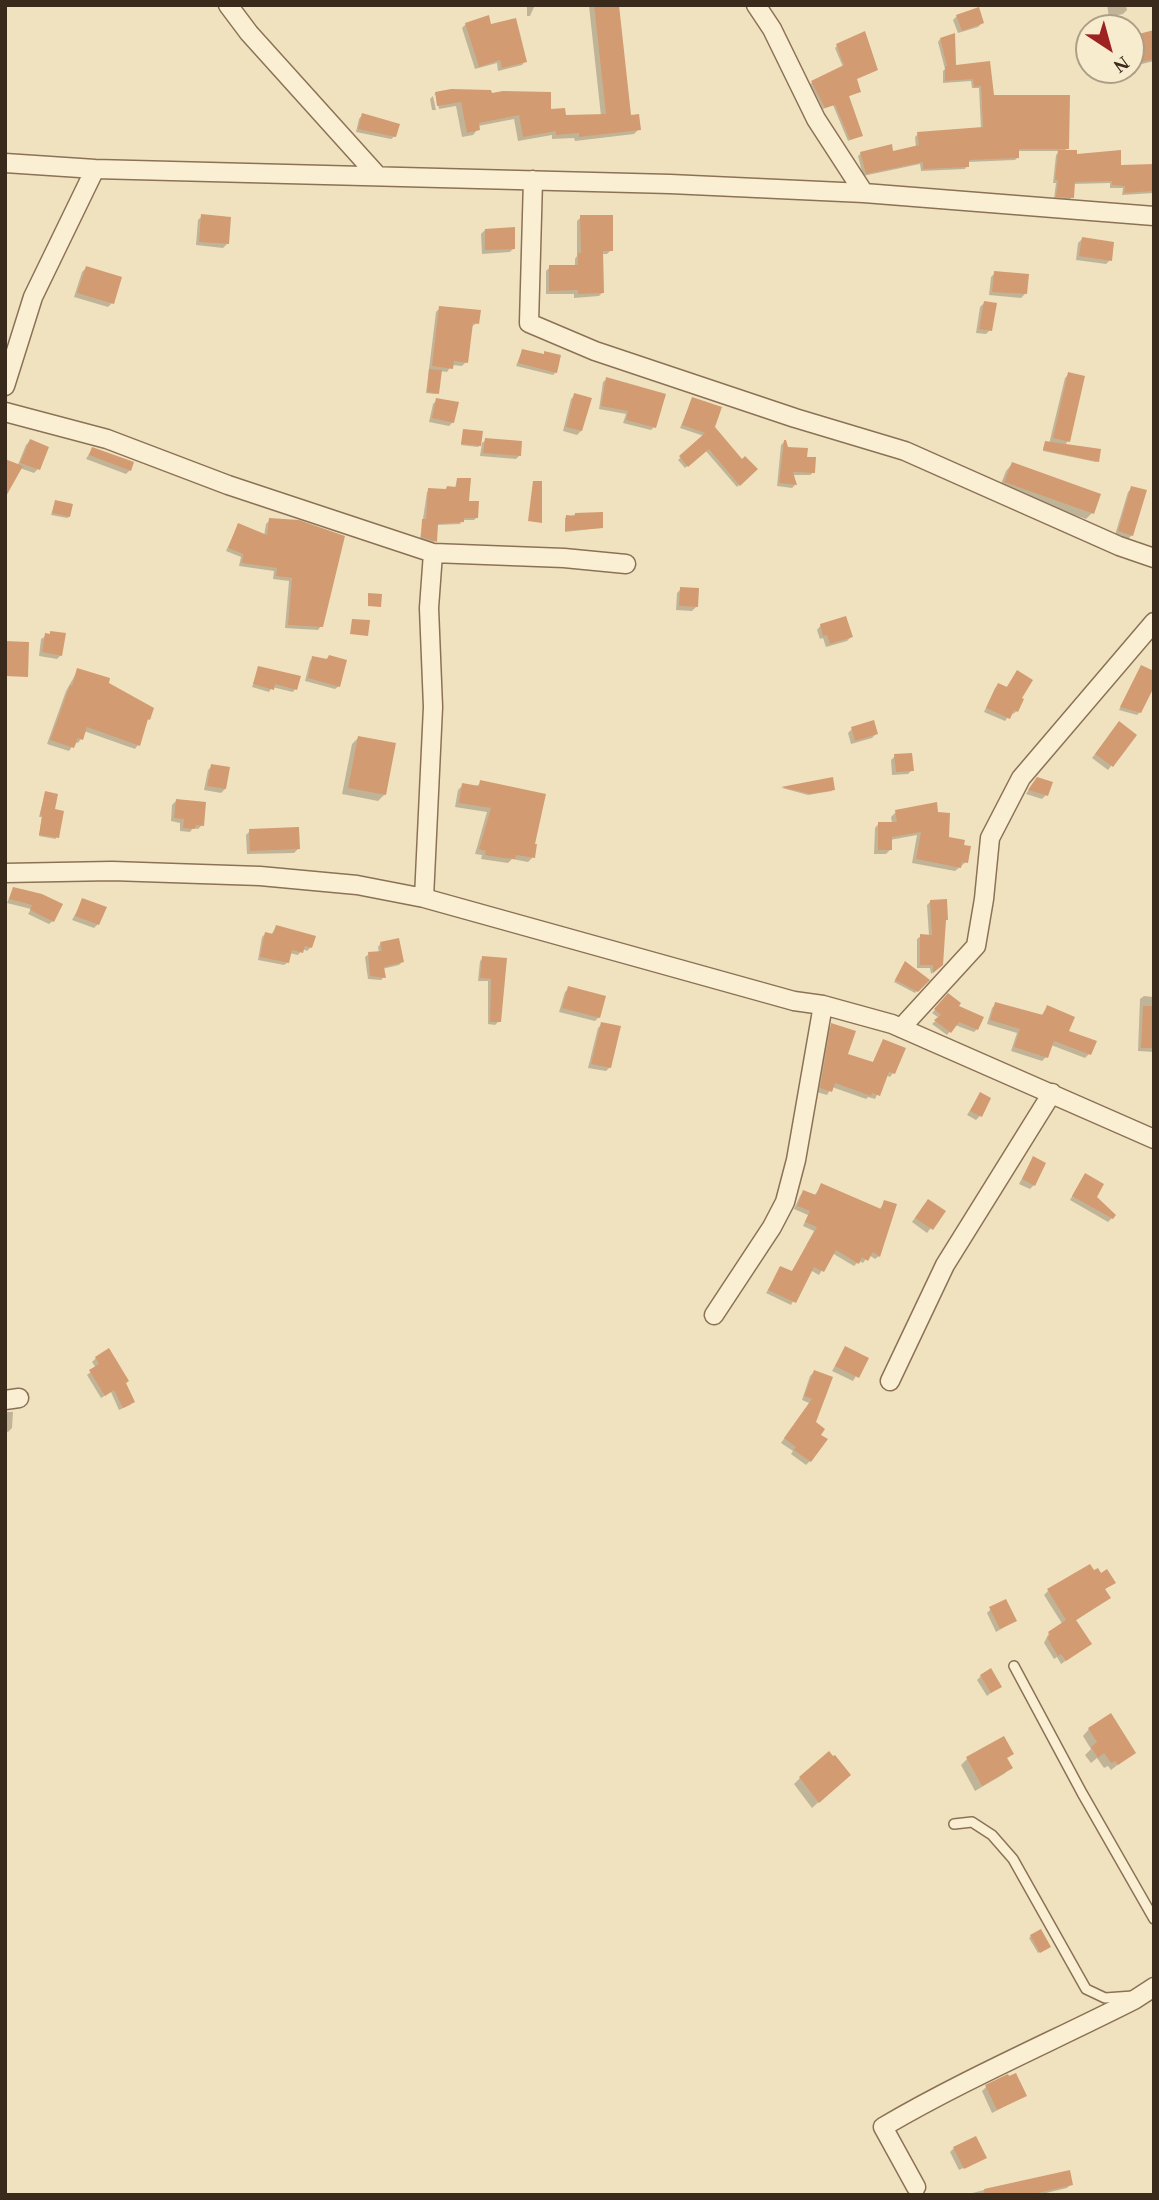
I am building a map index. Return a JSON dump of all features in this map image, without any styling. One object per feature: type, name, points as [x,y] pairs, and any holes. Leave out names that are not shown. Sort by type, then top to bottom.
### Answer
[{"type":"street","points":[[228,5],[249,33],[377,176]]},
{"type":"street","points":[[757,5],[772,29],[816,119],[864,193]]},
{"type":"street","points":[[5,163],[95,169],[533,180],[864,193],[1154,216]]},
{"type":"street","points":[[5,386],[33,297],[95,169]]},
{"type":"street","points":[[533,180],[529,323],[595,351],[795,418],[905,451],[1119,546],[1154,558]]},
{"type":"street","points":[[5,412],[107,439],[228,485],[433,553],[564,558],[626,564]]},
{"type":"street","points":[[424,898],[433,707],[429,608],[433,553]]},
{"type":"street","points":[[901,1028],[976,946],[990,838],[1021,778],[1154,622]]},
{"type":"street","points":[[5,873],[112,871],[260,876],[358,885],[424,898],[901,1028],[1154,1139]]},
{"type":"street","points":[[714,1315],[772,1227],[785,1202],[796,1160],[823,1005]]},
{"type":"street","points":[[890,1381],[945,1265],[1052,1093]]},
{"type":"street","points":[[916,2187],[883,2127],[939,2094],[982,2076],[1148,1991]]},
{"type":"lane","points":[[1014,1666],[1154,1919]]},
{"type":"lane","points":[[954,1824],[972,1822],[992,1835],[1013,1859],[1086,1989],[1105,1998],[1148,1991]]},
{"type":"building","points":[[594,5],[619,5],[631,115],[639,114],[641,130],[579,137],[579,133],[556,135],[556,131],[523,137],[519,115],[479,123],[480,130],[467,133],[461,102],[437,106],[435,92],[451,89],[491,90],[492,93],[551,92],[551,109],[565,108],[566,115],[606,114]]},
{"type":"building","points":[[979,7],[984,23],[962,31],[956,15]]},
{"type":"building","points":[[489,15],[491,24],[516,18],[527,62],[502,68],[500,60],[479,67],[465,23]]},
{"type":"building","points":[[1154,30],[1154,59],[1145,61],[1145,32]]},
{"type":"building","points":[[865,31],[878,70],[857,79],[861,92],[849,96],[863,136],[850,140],[835,105],[825,108],[811,81],[844,65],[836,44]]},
{"type":"building","points":[[955,33],[956,65],[990,61],[994,95],[1070,95],[1069,149],[1019,149],[1019,158],[969,160],[969,167],[923,169],[923,162],[866,174],[860,152],[892,144],[893,151],[919,145],[917,132],[983,127],[981,86],[974,87],[973,79],[945,81],[947,66],[940,38]]},
{"type":"building","points":[[362,113],[400,124],[396,137],[358,129]]},
{"type":"building","points":[[1058,150],[1077,150],[1077,154],[1121,150],[1121,165],[1154,164],[1154,191],[1124,193],[1125,186],[1112,185],[1112,181],[1075,182],[1074,198],[1056,197]]},
{"type":"building","points":[[201,214],[231,217],[229,244],[199,242]]},
{"type":"building","points":[[580,215],[613,215],[613,251],[603,251],[604,293],[549,291],[549,265],[578,265],[578,253],[581,253]]},
{"type":"building","points":[[515,227],[515,249],[485,250],[485,229]]},
{"type":"building","points":[[1082,237],[1114,242],[1112,261],[1079,256]]},
{"type":"building","points":[[86,266],[122,277],[114,304],[77,293]]},
{"type":"building","points":[[994,271],[1029,274],[1027,294],[992,292]]},
{"type":"building","points":[[984,301],[997,303],[992,331],[979,329]]},
{"type":"building","points":[[439,306],[481,310],[479,324],[473,323],[468,363],[454,361],[453,369],[432,366]]},
{"type":"building","points":[[522,349],[561,355],[557,373],[518,363]]},
{"type":"building","points":[[429,369],[442,370],[439,394],[427,392]]},
{"type":"building","points":[[1068,372],[1085,376],[1070,442],[1053,438]]},
{"type":"building","points":[[606,377],[666,394],[656,428],[626,420],[628,411],[601,406]]},
{"type":"building","points":[[574,393],[592,398],[582,431],[566,427]]},
{"type":"building","points":[[692,397],[722,407],[715,427],[742,459],[745,456],[758,469],[740,486],[709,449],[688,467],[679,456],[705,433],[682,425]]},
{"type":"building","points":[[436,398],[459,402],[454,423],[432,418]]},
{"type":"building","points":[[463,429],[483,431],[481,446],[461,444]]},
{"type":"building","points":[[485,438],[522,441],[521,456],[483,453]]},
{"type":"building","points":[[30,439],[49,447],[40,470],[20,463]]},
{"type":"building","points":[[784,440],[788,447],[808,448],[807,457],[816,457],[815,473],[793,472],[797,485],[779,483]]},
{"type":"building","points":[[1045,441],[1101,449],[1099,462],[1043,450]]},
{"type":"building","points":[[92,447],[134,462],[131,471],[89,455]]},
{"type":"building","points":[[5,459],[23,466],[5,498]]},
{"type":"building","points":[[1012,462],[1101,494],[1094,514],[1004,482]]},
{"type":"building","points":[[457,478],[471,478],[469,501],[479,501],[478,518],[438,524],[437,542],[421,537],[422,519],[426,519],[428,488],[456,487]]},
{"type":"building","points":[[533,481],[542,481],[542,523],[528,521]]},
{"type":"building","points":[[1131,486],[1147,490],[1133,536],[1118,531]]},
{"type":"building","points":[[55,500],[73,504],[70,517],[52,513]]},
{"type":"building","points":[[603,512],[603,528],[565,531],[566,515]]},
{"type":"building","points":[[269,518],[299,520],[345,536],[323,627],[288,625],[292,578],[276,576],[277,568],[242,563],[243,554],[228,548],[238,523],[267,535]]},
{"type":"building","points":[[680,587],[699,588],[698,607],[679,606]]},
{"type":"building","points":[[368,593],[382,594],[381,607],[368,606]]},
{"type":"building","points":[[846,616],[853,637],[830,644],[827,635],[823,636],[820,624]]},
{"type":"building","points":[[352,619],[370,620],[368,636],[350,634]]},
{"type":"building","points":[[50,631],[66,633],[62,656],[42,652],[45,633],[50,634]]},
{"type":"building","points":[[5,641],[29,642],[28,677],[5,676]]},
{"type":"building","points":[[329,655],[347,660],[340,687],[308,678],[312,656],[327,659]]},
{"type":"building","points":[[1141,665],[1154,671],[1154,687],[1141,713],[1120,707]]},
{"type":"building","points":[[258,666],[301,676],[297,690],[275,684],[274,690],[253,684]]},
{"type":"building","points":[[77,668],[110,678],[109,683],[154,708],[140,746],[87,727],[83,740],[78,738],[74,748],[50,740]]},
{"type":"building","points":[[1017,670],[1033,680],[1022,698],[1024,699],[1018,712],[1014,710],[1010,719],[986,708],[998,683],[1007,687]]},
{"type":"building","points":[[874,720],[878,734],[855,741],[851,727]]},
{"type":"building","points":[[1119,721],[1137,735],[1113,767],[1095,754]]},
{"type":"building","points":[[358,736],[396,743],[386,795],[348,788]]},
{"type":"building","points":[[912,753],[914,771],[896,772],[894,754]]},
{"type":"building","points":[[211,764],[230,767],[226,789],[207,786]]},
{"type":"building","points":[[833,777],[835,790],[810,794],[781,787]]},
{"type":"building","points":[[1037,777],[1053,782],[1048,796],[1028,790]]},
{"type":"building","points":[[480,780],[546,794],[535,844],[535,858],[516,855],[515,859],[503,858],[485,855],[486,851],[479,849],[491,808],[459,803],[462,783],[479,786]]},
{"type":"building","points":[[45,791],[58,794],[55,809],[64,811],[59,838],[39,835]]},
{"type":"building","points":[[176,799],[206,802],[204,826],[196,825],[195,829],[183,828],[184,819],[174,818]]},
{"type":"building","points":[[937,802],[938,812],[950,813],[949,837],[965,840],[964,845],[971,846],[968,863],[962,862],[961,868],[916,859],[921,832],[892,837],[892,850],[878,850],[878,822],[897,822],[895,810]]},
{"type":"building","points":[[299,827],[300,849],[250,851],[249,829]]},
{"type":"building","points":[[13,887],[42,894],[63,904],[54,922],[30,910],[32,905],[9,899]]},
{"type":"building","points":[[82,898],[107,907],[99,925],[75,916]]},
{"type":"building","points":[[947,899],[948,920],[943,965],[933,973],[933,965],[920,965],[920,934],[932,935],[930,900]]},
{"type":"building","points":[[276,925],[316,936],[312,948],[305,946],[303,953],[292,950],[289,963],[260,957],[265,932],[273,934]]},
{"type":"building","points":[[399,938],[404,962],[384,967],[386,978],[370,976],[368,952],[382,951],[380,942]]},
{"type":"building","points":[[482,956],[507,958],[501,1022],[490,1022],[491,979],[480,978]]},
{"type":"building","points":[[905,961],[930,980],[918,992],[895,980]]},
{"type":"building","points":[[568,986],[606,996],[600,1018],[562,1008]]},
{"type":"building","points":[[948,993],[961,1003],[959,1006],[984,1017],[978,1030],[959,1022],[951,1033],[934,1020],[941,1015],[934,1009]]},
{"type":"building","points":[[995,1002],[1043,1015],[1047,1005],[1075,1017],[1069,1031],[1097,1041],[1091,1055],[1054,1041],[1048,1058],[1014,1047],[1020,1029],[990,1020]]},
{"type":"building","points":[[1143,1006],[1154,1006],[1154,1048],[1141,1048]]},
{"type":"building","points":[[601,1022],[621,1026],[611,1068],[591,1064]]},
{"type":"building","points":[[831,1023],[856,1031],[848,1054],[873,1062],[883,1039],[906,1048],[895,1074],[889,1072],[880,1096],[872,1093],[871,1096],[835,1083],[832,1092],[820,1088]]},
{"type":"building","points":[[980,1092],[991,1098],[982,1117],[970,1111]]},
{"type":"building","points":[[1033,1156],[1046,1163],[1035,1186],[1022,1179]]},
{"type":"building","points":[[1085,1173],[1104,1184],[1097,1197],[1116,1215],[1113,1219],[1072,1196]]},
{"type":"building","points":[[821,1183],[881,1209],[884,1200],[897,1204],[880,1257],[873,1252],[868,1261],[862,1257],[859,1264],[836,1250],[824,1272],[814,1267],[796,1303],[768,1290],[780,1266],[792,1271],[817,1227],[805,1222],[810,1211],[797,1206],[803,1190],[816,1195]]},
{"type":"building","points":[[928,1199],[946,1211],[933,1230],[915,1218]]},
{"type":"building","points":[[845,1346],[869,1358],[859,1378],[835,1366]]},
{"type":"building","points":[[109,1348],[129,1381],[126,1383],[135,1402],[123,1408],[114,1390],[105,1396],[89,1370],[99,1364],[95,1357]]},
{"type":"building","points":[[814,1370],[833,1377],[816,1422],[825,1429],[821,1435],[828,1439],[811,1462],[794,1450],[796,1447],[784,1438],[812,1399],[804,1396]]},
{"type":"building","points":[[1090,1564],[1094,1570],[1098,1568],[1101,1573],[1107,1569],[1116,1583],[1105,1589],[1111,1598],[1076,1620],[1092,1644],[1066,1661],[1061,1654],[1058,1656],[1047,1638],[1050,1635],[1048,1632],[1066,1620],[1047,1589]]},
{"type":"building","points":[[1006,1599],[1017,1621],[1000,1629],[989,1607]]},
{"type":"building","points":[[991,1668],[1002,1687],[991,1693],[980,1675]]},
{"type":"building","points":[[1111,1713],[1136,1753],[1118,1765],[1115,1761],[1111,1763],[1104,1753],[1098,1758],[1091,1747],[1097,1742],[1088,1728]]},
{"type":"building","points":[[1004,1736],[1014,1754],[1007,1758],[1013,1768],[982,1786],[966,1757]]},
{"type":"building","points":[[829,1751],[851,1775],[819,1803],[799,1777]]},
{"type":"building","points":[[1041,1929],[1051,1947],[1040,1953],[1030,1935]]},
{"type":"building","points":[[1016,2073],[1027,2096],[997,2110],[985,2085]]},
{"type":"building","points":[[976,2136],[987,2158],[964,2169],[953,2147]]},
{"type":"building","points":[[1070,2170],[1073,2185],[1029,2195],[985,2195],[984,2189]]}]
